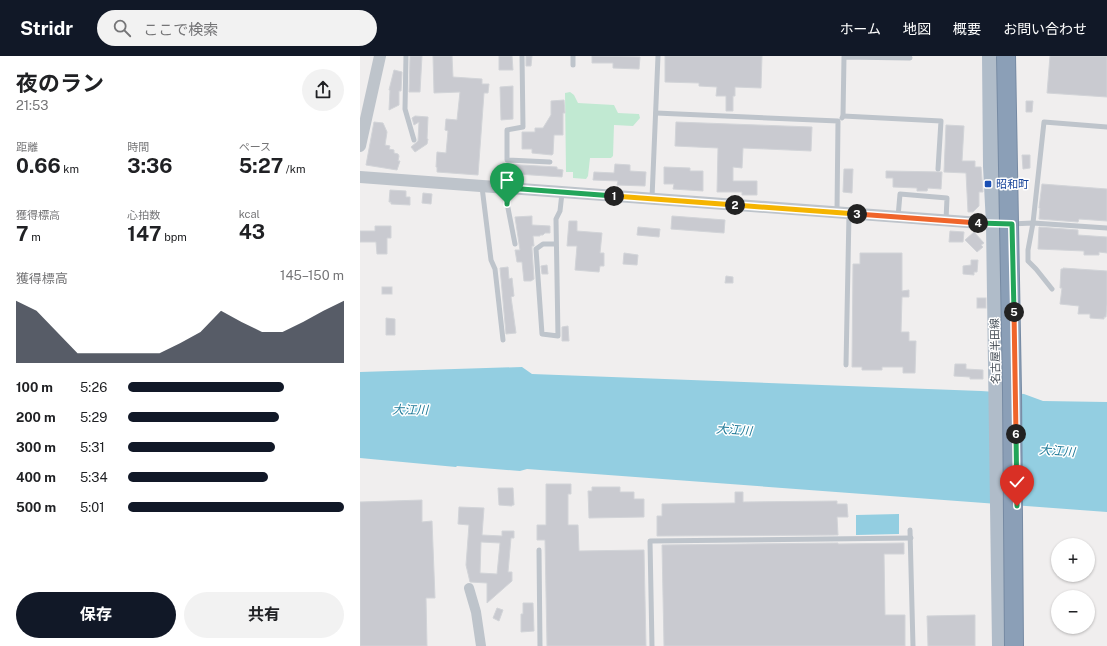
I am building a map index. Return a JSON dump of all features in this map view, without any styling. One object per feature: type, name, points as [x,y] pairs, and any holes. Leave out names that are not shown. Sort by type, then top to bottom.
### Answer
[{"type":"highway","points":[[996,56],[1004,646]]},
{"type":"highway","points":[[1006,56],[1012,391],[1014,646]]},
{"type":"main road","name":"名古屋半田線","points":[[990,56],[991,166],[1003,224],[1015,382],[1021,646]]},
{"type":"main road","name":"名古屋半田線","points":[[1000,646],[996,380],[1011,56]]},
{"type":"street","points":[[360,146],[380,56]]},
{"type":"street","points":[[360,177],[1003,224]]},
{"type":"street","points":[[469,588],[476,612],[481,646]]},
{"type":"lane","points":[[406,56],[405,109],[414,140]]},
{"type":"lane","points":[[522,56],[523,127],[507,130],[506,160],[550,162]]},
{"type":"lane","points":[[573,56],[573,65]]},
{"type":"lane","points":[[652,198],[658,56]]},
{"type":"lane","points":[[656,113],[838,121],[843,116],[844,57],[910,58]]},
{"type":"lane","points":[[843,116],[941,121],[938,169]]},
{"type":"lane","points":[[838,121],[843,213],[846,365]]},
{"type":"lane","points":[[1052,289],[1028,261],[1028,250],[1033,223],[1044,122],[1107,127]]},
{"type":"lane","points":[[482,186],[491,260],[495,269],[504,340]]},
{"type":"lane","points":[[508,188],[507,204],[514,244]]},
{"type":"lane","points":[[556,244],[543,244],[536,249],[542,334],[558,336],[556,219],[560,212],[562,192]]},
{"type":"lane","points":[[898,217],[900,194],[947,198],[946,220]]},
{"type":"lane","points":[[1003,224],[1033,223],[1107,228]]},
{"type":"lane","points":[[910,530],[913,646]]},
{"type":"lane","points":[[652,646],[650,541],[910,538]]},
{"type":"lane","points":[[539,550],[540,646]]},
{"type":"green space","points":[[570,92],[574,95],[578,103],[614,105],[618,113],[639,114],[640,118],[633,126],[614,125],[613,156],[611,158],[590,158],[588,176],[586,179],[573,178],[573,172],[566,172],[565,93]]},
{"type":"water","name":"大江川","points":[[522,367],[532,374],[981,391],[1024,394],[1043,401],[1107,402],[1107,512],[527,469],[520,471],[456,467],[360,458],[360,372]]},
{"type":"water","points":[[899,514],[899,534],[856,535],[856,515]]},
{"type":"building","points":[[410,56],[422,56],[420,92],[409,92]]},
{"type":"building","points":[[433,56],[452,56],[453,77],[482,79],[482,84],[489,84],[488,93],[484,93],[478,175],[437,172],[437,152],[446,153],[448,131],[445,130],[446,119],[457,120],[460,92],[434,93]]},
{"type":"building","points":[[499,56],[512,56],[513,70],[499,70]]},
{"type":"building","points":[[526,56],[532,56],[531,66],[526,66]]},
{"type":"building","points":[[592,56],[640,57],[639,69],[613,68],[613,63],[592,63]]},
{"type":"building","points":[[665,56],[762,56],[761,88],[735,87],[735,96],[733,96],[733,111],[726,111],[726,96],[716,96],[717,87],[699,86],[699,83],[665,82]]},
{"type":"building","points":[[1050,56],[1107,56],[1107,97],[1047,93]]},
{"type":"building","points":[[394,70],[402,72],[401,91],[399,91],[399,105],[389,110],[389,90]]},
{"type":"building","points":[[513,86],[513,119],[501,120],[500,87]]},
{"type":"building","points":[[564,100],[565,113],[563,113],[563,135],[554,135],[553,154],[532,153],[532,149],[522,149],[522,132],[535,132],[535,128],[543,128],[551,115],[551,101]]},
{"type":"building","points":[[1026,101],[1033,101],[1032,112],[1026,112]]},
{"type":"building","points":[[415,116],[428,117],[428,139],[427,144],[415,152],[411,147],[418,141],[419,122],[414,125],[412,118]]},
{"type":"building","points":[[374,122],[383,123],[387,132],[385,145],[390,146],[389,149],[394,150],[394,153],[398,154],[399,156],[398,161],[400,161],[397,170],[366,165]]},
{"type":"building","points":[[676,122],[812,127],[811,151],[743,148],[742,168],[733,167],[733,181],[757,181],[757,195],[742,195],[742,192],[717,192],[718,148],[675,146]]},
{"type":"building","points":[[946,125],[964,126],[962,161],[975,161],[975,167],[981,167],[983,192],[979,192],[979,206],[973,212],[968,212],[966,173],[944,172]]},
{"type":"building","points":[[1022,155],[1030,155],[1030,168],[1023,169]]},
{"type":"building","points":[[502,164],[557,167],[557,169],[563,170],[562,177],[502,173]]},
{"type":"building","points":[[615,164],[630,165],[630,171],[646,172],[645,186],[617,185],[618,181],[593,180],[594,172],[614,173]]},
{"type":"building","points":[[664,167],[690,168],[690,171],[703,171],[703,191],[673,189],[674,184],[664,184]]},
{"type":"building","points":[[844,169],[853,169],[852,193],[843,192]]},
{"type":"building","points":[[886,171],[942,172],[941,189],[928,188],[927,191],[917,191],[917,188],[893,187],[893,178],[886,178]]},
{"type":"building","points":[[1042,184],[1107,189],[1107,221],[1079,219],[1078,222],[1039,219]]},
{"type":"building","points":[[390,190],[406,191],[406,197],[410,197],[410,205],[391,204],[391,202],[389,202]]},
{"type":"building","points":[[423,193],[432,194],[431,204],[422,203]]},
{"type":"building","points":[[532,216],[532,225],[550,226],[550,233],[545,233],[540,236],[533,236],[534,246],[532,246],[532,249],[534,279],[531,281],[524,281],[522,262],[517,262],[515,250],[520,250],[515,217]]},
{"type":"building","points":[[672,216],[725,220],[724,233],[671,229]]},
{"type":"building","points":[[569,221],[577,221],[577,231],[602,233],[600,253],[604,253],[604,266],[600,266],[599,272],[575,270],[577,246],[567,246]]},
{"type":"building","points":[[375,226],[391,226],[391,238],[387,238],[387,254],[377,254],[376,242],[360,242],[360,231],[375,231]]},
{"type":"building","points":[[638,227],[660,229],[659,237],[637,235]]},
{"type":"building","points":[[1039,227],[1078,230],[1078,235],[1107,237],[1107,253],[1099,252],[1099,255],[1084,255],[1084,251],[1038,249]]},
{"type":"building","points":[[950,231],[964,232],[963,242],[949,242]]},
{"type":"building","points":[[974,232],[984,243],[981,245],[983,247],[977,252],[965,240]]},
{"type":"building","points":[[624,253],[638,255],[637,265],[623,264]]},
{"type":"building","points":[[860,253],[902,253],[902,291],[909,290],[909,297],[902,297],[901,332],[909,332],[909,341],[916,341],[915,373],[903,373],[903,367],[882,367],[882,370],[862,370],[862,367],[852,367],[853,264],[860,264]]},
{"type":"building","points":[[971,260],[978,260],[977,272],[974,272],[974,275],[963,274],[963,266],[971,265]]},
{"type":"building","points":[[547,265],[548,274],[542,274],[541,266]]},
{"type":"building","points":[[508,267],[509,279],[512,278],[514,296],[511,297],[516,333],[506,334],[500,268]]},
{"type":"building","points":[[1061,269],[1107,271],[1107,304],[1106,317],[1104,317],[1104,319],[1090,318],[1090,314],[1078,314],[1079,306],[1060,304],[1062,288],[1060,288]]},
{"type":"building","points":[[726,276],[733,277],[733,283],[725,283]]},
{"type":"building","points":[[382,287],[392,287],[392,294],[382,294]]},
{"type":"building","points":[[977,298],[986,298],[986,308],[977,308]]},
{"type":"building","points":[[386,318],[395,319],[395,335],[386,335]]},
{"type":"building","points":[[568,326],[569,341],[562,341],[562,327]]},
{"type":"building","points":[[955,364],[966,364],[966,369],[983,370],[983,379],[970,379],[970,377],[954,376]]},
{"type":"building","points":[[546,484],[571,484],[571,494],[568,494],[568,525],[578,525],[579,551],[644,550],[646,646],[547,646],[545,540],[537,540],[537,525],[546,525]]},
{"type":"building","points":[[592,487],[620,487],[620,492],[634,492],[634,499],[644,499],[644,517],[589,518],[588,491],[592,491]]},
{"type":"building","points":[[498,488],[513,488],[514,505],[499,505]]},
{"type":"building","points":[[735,492],[743,492],[743,502],[837,501],[837,504],[847,504],[848,517],[837,517],[838,535],[657,536],[657,516],[662,516],[662,504],[735,503]]},
{"type":"building","points":[[422,500],[422,522],[432,521],[435,598],[426,598],[427,646],[360,646],[360,502]]},
{"type":"building","points":[[459,507],[484,508],[482,535],[502,536],[502,531],[514,531],[514,538],[511,538],[508,572],[512,572],[512,581],[487,603],[487,583],[470,582],[466,565],[469,525],[458,524]],"holes":[[[481,542],[500,543],[497,574],[480,573]]]},
{"type":"building","points":[[904,543],[904,554],[884,554],[885,615],[905,615],[905,646],[664,646],[662,545]]},
{"type":"building","points":[[523,603],[533,603],[534,631],[521,632],[521,614],[523,614]]},
{"type":"building","points":[[497,608],[503,610],[499,621],[493,618]]},
{"type":"building","points":[[975,615],[975,646],[928,646],[927,616]]},
{"type":"place","name":"昭和町","points":[[988,184]]},
{"type":"route","points":[[507,204],[508,188],[994,224],[1012,224],[1017,506]]}]
